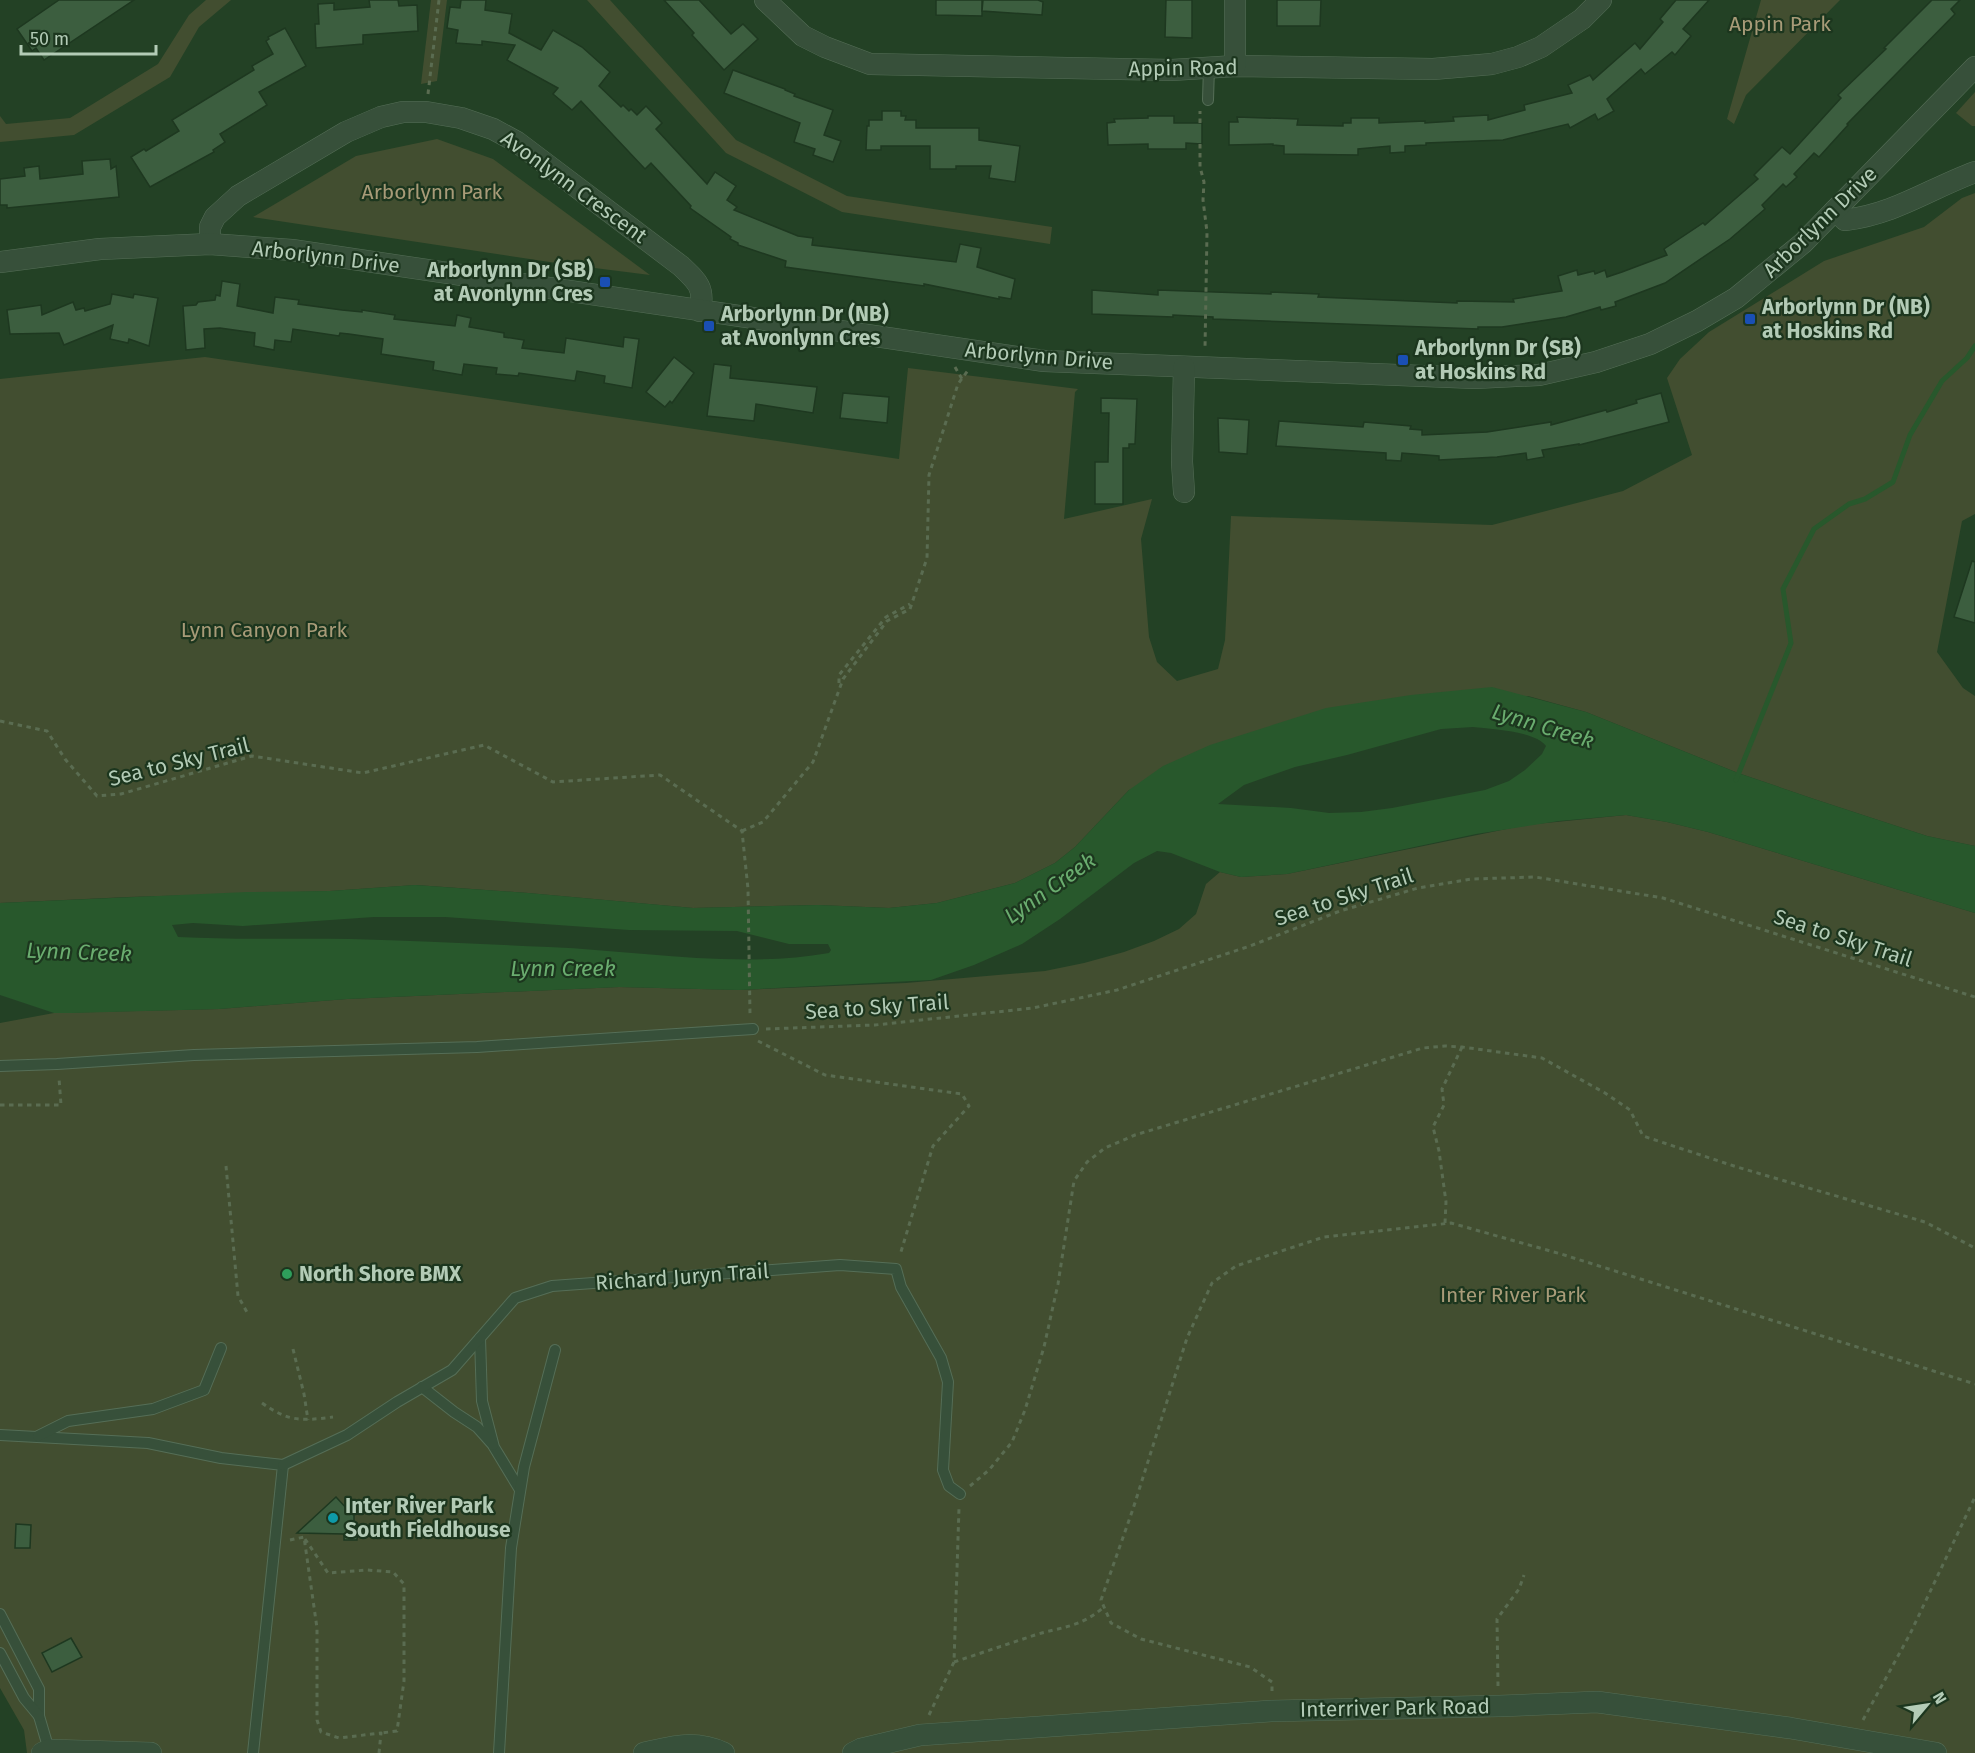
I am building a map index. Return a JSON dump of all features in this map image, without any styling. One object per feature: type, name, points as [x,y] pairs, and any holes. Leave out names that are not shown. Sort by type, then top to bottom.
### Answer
[{"type":"street","name":"Appin Road","points":[[765,0],[803,36],[841,54],[870,64],[1150,69],[1235,66],[1433,69],[1492,64],[1518,57],[1541,46],[1581,19],[1601,0]]},
{"type":"street","points":[[1235,66],[1236,0]]},
{"type":"street","name":"Arborlynn Drive","points":[[0,262],[100,249],[210,244],[292,250],[1044,361],[1475,378],[1522,376],[1570,369],[1650,344],[1736,298],[1782,261],[1835,210],[1975,66]]},
{"type":"street","name":"Avonlynn Crescent","points":[[210,244],[210,228],[215,217],[248,190],[364,123],[403,112],[426,112],[461,118],[493,129],[517,142],[681,266],[700,287],[703,297],[700,311]]},
{"type":"street","points":[[1835,210],[1845,220],[1867,218],[1887,212],[1946,183],[1975,172]]},
{"type":"street","points":[[1184,492],[1194,367]]},
{"type":"street","name":"Interriver Park Road","points":[[853,1753],[861,1749],[921,1735],[1271,1711],[1597,1702],[1856,1738],[1936,1753]]},
{"type":"street","points":[[644,1753],[673,1746],[708,1746],[724,1753]]},
{"type":"street","points":[[46,1751],[152,1753]]},
{"type":"lane","points":[[1208,100],[1209,67]]},
{"type":"lane","points":[[0,1066],[194,1055],[477,1047],[753,1029]]},
{"type":"lane","name":"Richard Juryn Trail","points":[[283,1465],[347,1435],[452,1370],[515,1298],[552,1286],[840,1265],[896,1269]]},
{"type":"lane","points":[[896,1269],[911,1309],[941,1358],[948,1382],[944,1470],[949,1486],[960,1494]]},
{"type":"lane","points":[[480,1338],[482,1401],[495,1447]]},
{"type":"lane","points":[[38,1436],[68,1421],[153,1408],[204,1390],[221,1348]]},
{"type":"lane","points":[[499,1753],[511,1548],[524,1467],[555,1350]]},
{"type":"lane","points":[[422,1387],[477,1427],[495,1447],[520,1490]]},
{"type":"lane","points":[[0,1435],[148,1443],[221,1458],[283,1465],[253,1753]]},
{"type":"lane","points":[[0,1614],[39,1689],[39,1716],[46,1751]]},
{"type":"lane","points":[[0,1653],[24,1698],[39,1716]]},
{"type":"path","points":[[426,112],[439,0]]},
{"type":"path","points":[[1194,367],[1207,232],[1203,200],[1204,182],[1200,167],[1200,144]]},
{"type":"path","points":[[749,1010],[748,889],[742,831],[763,822],[813,762],[843,679],[887,621],[910,609],[927,558],[928,475],[962,379],[980,352]]},
{"type":"path","points":[[953,363],[962,379]]},
{"type":"path","name":"Sea to Sky Trail","points":[[0,721],[47,731],[65,759],[98,796],[121,794],[252,756],[363,773],[484,746],[553,782],[660,775],[742,831]]},
{"type":"path","name":"Sea to Sky Trail","points":[[753,1029],[875,1025],[1033,1008],[1117,990],[1250,946],[1340,911],[1418,888],[1472,879],[1535,878],[1663,898],[1975,997]]},
{"type":"path","points":[[753,1029],[758,1041],[825,1075],[962,1094],[969,1106],[933,1146],[896,1269]]},
{"type":"path","points":[[1445,1223],[1444,1192],[1433,1127],[1444,1105],[1442,1089],[1462,1047]]},
{"type":"path","points":[[921,1735],[954,1662],[960,1494],[989,1470],[1012,1442],[1025,1410],[1044,1347],[1058,1284],[1074,1181],[1087,1162],[1105,1148],[1135,1135],[1316,1082],[1390,1056],[1423,1048],[1462,1047],[1542,1058],[1605,1093],[1630,1110],[1643,1136],[1737,1167],[1925,1222],[1975,1248]]},
{"type":"path","points":[[0,1105],[61,1105],[57,1064]]},
{"type":"path","points":[[226,1166],[238,1296],[248,1314]]},
{"type":"path","points":[[1271,1711],[1272,1682],[1250,1667],[1141,1639],[1111,1623],[1101,1600],[1133,1509],[1187,1338],[1212,1283],[1236,1266],[1324,1236],[1451,1223],[1561,1254],[1975,1384]]},
{"type":"path","points":[[293,1349],[308,1420]]},
{"type":"path","points":[[262,1403],[281,1416],[308,1420],[333,1417]]},
{"type":"path","points":[[1856,1738],[1868,1710],[1910,1634],[1975,1497]]},
{"type":"path","points":[[274,1543],[304,1537]]},
{"type":"path","points":[[304,1537],[328,1573],[367,1570],[393,1572],[404,1584],[404,1681],[397,1731],[339,1738],[321,1731],[317,1720],[317,1628],[304,1537]]},
{"type":"path","points":[[1499,1706],[1497,1619],[1519,1589],[1524,1575]]},
{"type":"path","points":[[954,1662],[1039,1634],[1064,1629],[1089,1619],[1104,1607]]},
{"type":"path","points":[[379,1753],[381,1732]]},
{"type":"green space","points":[[206,0],[231,0],[199,27],[170,77],[74,135],[0,142],[0,116],[6,124],[70,118],[158,64],[189,15]]},
{"type":"green space","points":[[431,0],[447,0],[437,81],[421,84]]},
{"type":"green space","points":[[587,0],[610,0],[736,140],[847,196],[1052,227],[1050,244],[842,212],[726,153]]},
{"type":"green space","name":"Appin Park","points":[[1761,0],[1840,0],[1746,95],[1734,124],[1727,119]]},
{"type":"green space","points":[[1975,92],[1975,126],[1972,126],[1956,113]]},
{"type":"green space","name":"Arborlynn Park","points":[[437,139],[493,159],[650,275],[253,217],[356,156]]},
{"type":"green space","name":"Lynn Canyon Park","points":[[1975,193],[1975,514],[1962,521],[1937,652],[1963,688],[1975,696],[1975,846],[1927,836],[1814,799],[1738,773],[1586,712],[1528,696],[1129,790],[1075,847],[1055,863],[1015,883],[937,903],[889,908],[818,905],[693,908],[416,885],[330,891],[0,903],[0,379],[205,357],[899,459],[908,368],[1078,389],[1075,392],[1064,519],[1152,499],[1141,539],[1149,637],[1157,662],[1177,681],[1218,669],[1225,640],[1231,516],[1492,525],[1623,491],[1692,455],[1667,378],[1680,359],[1709,332],[1824,261],[1924,227],[1962,198]]},
{"type":"green space","name":"Inter River Park","points":[[1626,815],[1708,832],[1975,913],[1975,1753],[27,1753],[24,1730],[0,1688],[0,1023],[54,1013],[219,1009],[347,999],[619,987],[739,990],[906,983],[1045,971],[1124,952],[1179,929],[1196,914],[1206,884],[1220,872],[1241,877],[1287,874],[1526,825]]},
{"type":"water","name":"Lynn Creek","points":[[1492,687],[1586,712],[1738,773],[1927,836],[1975,846],[1975,913],[1708,832],[1626,815],[1559,821],[1476,834],[1287,874],[1241,877],[1220,872],[1171,853],[1157,851],[1134,863],[1060,919],[1022,944],[974,965],[931,980],[739,990],[619,987],[347,999],[219,1009],[72,1013],[54,1013],[0,995],[0,903],[247,892],[330,891],[415,885],[693,908],[818,905],[889,908],[937,903],[1015,883],[1055,863],[1075,847],[1129,790],[1163,766],[1210,745],[1326,708],[1411,695]],"holes":[[[1473,727],[1523,734],[1546,746],[1542,754],[1509,781],[1485,790],[1392,808],[1329,813],[1291,808],[1218,804],[1244,785],[1295,767],[1441,729]],[[374,917],[445,917],[629,930],[737,931],[789,944],[828,944],[831,950],[829,953],[794,958],[689,958],[584,949],[450,943],[178,937],[172,925],[193,923],[243,926]]]},
{"type":"building","points":[[59,0],[134,0],[44,60],[36,48],[32,51],[17,29]]},
{"type":"building","points":[[369,0],[398,0],[399,6],[417,5],[418,31],[363,35],[363,44],[316,48],[315,24],[319,24],[318,4],[334,3],[334,10],[370,7]]},
{"type":"building","points":[[461,0],[486,0],[485,10],[512,14],[509,33],[541,50],[553,30],[582,47],[610,72],[599,86],[621,107],[623,105],[629,111],[631,109],[637,115],[646,106],[662,123],[656,129],[707,184],[715,172],[736,186],[727,200],[737,207],[734,210],[798,236],[813,238],[812,245],[956,262],[960,244],[981,248],[977,267],[1015,279],[1011,299],[999,297],[999,299],[924,284],[924,286],[785,267],[786,261],[738,245],[730,239],[731,237],[690,208],[691,206],[651,163],[645,169],[581,101],[572,110],[553,94],[558,88],[507,60],[515,45],[482,41],[482,45],[456,43],[458,30],[447,28],[450,7],[460,8]]},
{"type":"building","points":[[664,0],[699,0],[731,34],[743,24],[758,39],[724,70]]},
{"type":"building","points":[[936,0],[982,0],[982,16],[936,15]]},
{"type":"building","points":[[983,0],[1038,0],[1043,2],[1042,15],[982,11]]},
{"type":"building","points":[[1166,0],[1192,0],[1192,38],[1165,37]]},
{"type":"building","points":[[1277,0],[1321,0],[1320,26],[1277,26]]},
{"type":"building","points":[[1676,0],[1709,0],[1683,29],[1691,36],[1675,55],[1672,52],[1645,74],[1641,69],[1607,99],[1614,111],[1598,120],[1595,114],[1570,128],[1568,124],[1503,140],[1405,146],[1405,152],[1390,153],[1390,146],[1358,149],[1358,155],[1284,154],[1284,146],[1273,144],[1229,145],[1229,122],[1238,122],[1237,117],[1298,119],[1297,125],[1343,126],[1343,123],[1351,123],[1351,118],[1379,118],[1379,123],[1425,121],[1425,123],[1454,121],[1453,117],[1488,115],[1488,120],[1525,110],[1524,105],[1572,93],[1568,85],[1590,75],[1593,80],[1635,43],[1640,49],[1663,22],[1660,19]]},
{"type":"building","points":[[1932,0],[1960,0],[1951,9],[1955,14],[1847,124],[1819,157],[1814,153],[1794,174],[1797,177],[1786,187],[1783,184],[1762,205],[1765,209],[1730,239],[1665,283],[1615,302],[1616,306],[1601,310],[1600,307],[1566,317],[1502,327],[1478,327],[1478,329],[1213,319],[1213,317],[1173,315],[1173,317],[1092,314],[1092,290],[1158,295],[1158,290],[1271,294],[1271,292],[1319,294],[1318,297],[1457,303],[1457,301],[1514,302],[1513,299],[1562,291],[1558,276],[1577,270],[1578,275],[1594,271],[1595,274],[1605,270],[1607,277],[1622,272],[1667,255],[1664,249],[1703,223],[1705,225],[1758,179],[1754,175],[1782,147],[1790,154],[1841,98],[1838,95]]},
{"type":"building","points":[[285,28],[306,66],[259,92],[267,105],[220,134],[225,142],[213,150],[214,152],[150,187],[131,157],[144,149],[146,151],[179,131],[172,120],[254,70],[252,66],[273,54],[266,41],[268,37]]},
{"type":"building","points":[[733,70],[833,110],[824,135],[841,141],[833,162],[813,155],[815,149],[794,142],[800,123],[724,93]]},
{"type":"building","points":[[882,111],[901,111],[901,116],[906,116],[905,120],[916,120],[916,128],[979,128],[979,140],[1020,146],[1015,182],[989,178],[991,166],[930,169],[930,146],[881,146],[881,150],[866,150],[869,120],[882,120]]},
{"type":"building","points":[[1148,116],[1174,116],[1174,123],[1202,123],[1202,144],[1186,143],[1186,149],[1148,149],[1148,144],[1108,145],[1107,123],[1115,122],[1114,119],[1148,118]]},
{"type":"building","points":[[110,159],[111,169],[116,166],[119,197],[7,208],[7,205],[0,205],[0,179],[25,176],[24,168],[39,166],[40,179],[83,174],[82,161]]},
{"type":"building","points":[[222,281],[240,284],[237,306],[273,313],[275,297],[299,300],[298,304],[362,312],[362,310],[395,315],[394,319],[455,326],[457,315],[471,318],[469,327],[504,333],[504,337],[524,340],[522,348],[564,353],[566,338],[623,347],[624,337],[639,339],[632,388],[604,383],[605,376],[577,371],[575,381],[519,373],[518,376],[496,374],[497,368],[464,364],[462,375],[433,370],[434,362],[381,354],[383,339],[340,333],[339,336],[293,329],[291,342],[275,340],[274,350],[254,346],[255,333],[220,328],[204,329],[205,348],[186,350],[183,306],[215,300],[216,295],[220,296]]},
{"type":"building","points":[[112,294],[133,298],[134,294],[158,298],[149,346],[129,339],[128,343],[110,339],[113,325],[64,345],[59,333],[10,334],[7,310],[41,305],[42,315],[73,302],[76,310],[84,308],[85,311],[110,304]]},
{"type":"building","points":[[674,357],[694,373],[672,403],[670,401],[665,407],[646,392]]},
{"type":"building","points":[[714,364],[731,366],[730,378],[817,387],[813,413],[756,404],[754,421],[707,416]]},
{"type":"building","points":[[843,393],[889,397],[887,423],[840,418]]},
{"type":"building","points":[[1661,393],[1669,422],[1579,445],[1542,450],[1544,457],[1527,460],[1526,453],[1439,460],[1439,456],[1402,453],[1401,461],[1386,460],[1386,453],[1276,446],[1279,421],[1363,427],[1364,422],[1411,426],[1410,429],[1422,430],[1422,435],[1487,432],[1551,422],[1551,425],[1606,410],[1607,412]]},
{"type":"building","points":[[1101,398],[1137,399],[1135,444],[1129,444],[1129,448],[1123,448],[1123,504],[1095,504],[1095,462],[1108,462],[1109,413],[1101,413]]},
{"type":"building","points":[[1218,418],[1249,420],[1247,454],[1219,452]]},
{"type":"building","points":[[1972,561],[1975,562],[1975,623],[1954,617]]},
{"type":"building","name":"Inter River Park South Fieldhouse","points":[[336,1497],[348,1510],[354,1510],[354,1526],[358,1526],[357,1540],[344,1540],[344,1534],[297,1533]]},
{"type":"building","points":[[16,1524],[31,1525],[30,1548],[15,1548]]},
{"type":"building","points":[[71,1638],[82,1657],[52,1672],[42,1653]]},
{"type":"waterway","points":[[1736,780],[1791,643],[1783,589],[1814,529],[1849,504],[1865,499],[1893,482],[1910,435],[1942,381],[1967,358],[1975,346]]},
{"type":"place","name":"Arborlynn Dr (SB) at Avonlynn Cres","points":[[605,282]]},
{"type":"place","name":"Arborlynn Dr (NB) at Hoskins Rd","points":[[1750,319]]},
{"type":"place","name":"Arborlynn Dr (NB) at Avonlynn Cres","points":[[709,326]]},
{"type":"place","name":"Arborlynn Dr (SB) at Hoskins Rd","points":[[1403,360]]},
{"type":"place","name":"North Shore BMX","points":[[287,1274]]},
{"type":"place","name":"Inter River Park South Fieldhouse","points":[[333,1518]]}]
